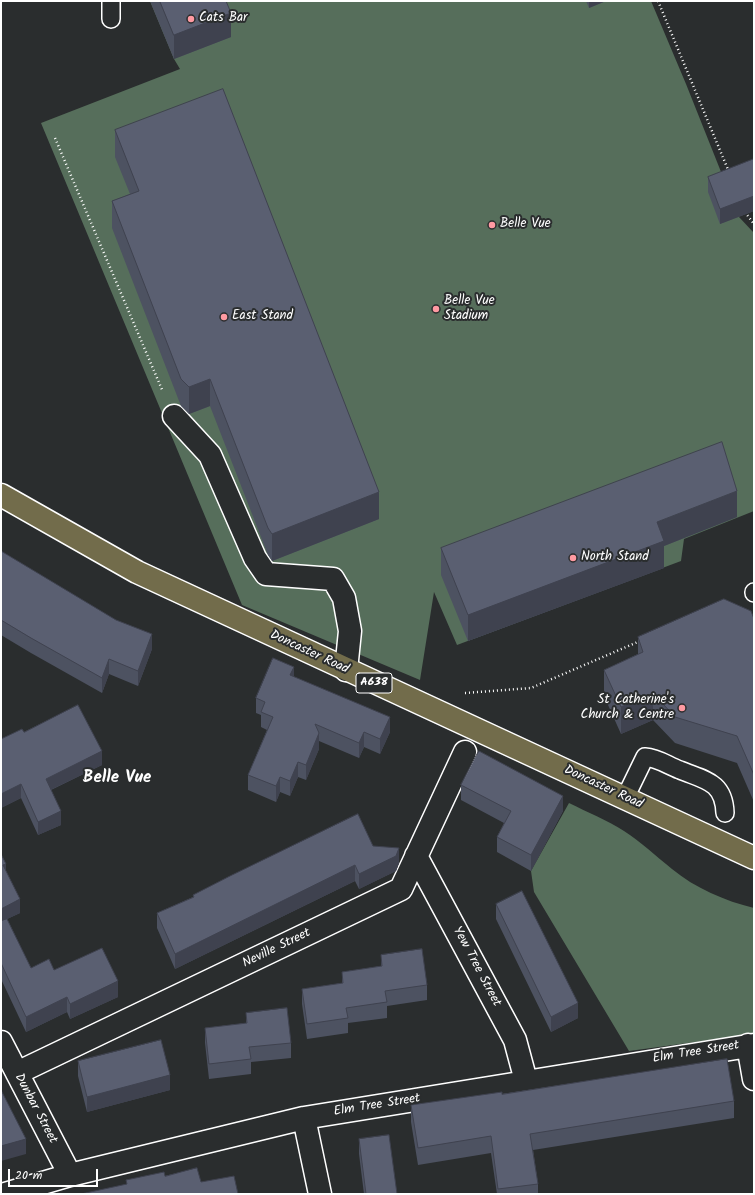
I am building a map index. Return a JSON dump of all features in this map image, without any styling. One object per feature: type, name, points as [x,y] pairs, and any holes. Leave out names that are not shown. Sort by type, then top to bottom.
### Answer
[{"type":"highway","name":"Doncaster Road","points":[[1,495],[137,572],[754,858]]},
{"type":"street","points":[[174,416],[210,454],[255,558],[266,574],[333,579],[344,598],[350,631],[346,670]]},
{"type":"street","name":"Neville Street","points":[[17,1073],[401,889],[465,752]]},
{"type":"street","name":"Yew Tree Street","points":[[416,856],[515,1040],[526,1081]]},
{"type":"street","name":"Dunbar Street","points":[[1,1042],[70,1175]]},
{"type":"street","points":[[751,1045],[754,1079]]},
{"type":"street","name":"Elm Tree Street","points":[[5,1194],[70,1175],[304,1118],[751,1045]]},
{"type":"street","points":[[304,1118],[320,1194]]},
{"type":"lane","points":[[111,1],[111,19]]},
{"type":"lane","points":[[625,798],[645,757],[655,758],[679,770],[706,779],[718,789],[725,804],[725,813]]},
{"type":"path","points":[[658,1],[730,174]]},
{"type":"path","points":[[55,138],[174,416]]},
{"type":"path","points":[[744,210],[747,217],[754,224]]},
{"type":"path","points":[[461,694],[532,688],[646,639]]},
{"type":"green space","name":"Belle Vue Stadium","points":[[150,1],[651,1],[739,217],[754,233],[754,511],[684,539],[681,561],[457,645],[434,592],[420,680],[242,605],[41,123],[180,69],[174,59]]},
{"type":"green space","points":[[569,803],[624,831],[681,876],[700,888],[721,898],[754,908],[754,1034],[629,1051],[534,892],[531,871]]},
{"type":"building","points":[[160,1],[226,1],[231,13],[174,35]]},
{"type":"building","name":"East Stand","points":[[223,89],[379,492],[272,534],[268,528],[210,379],[189,387],[181,379],[112,201],[139,191],[115,130]]},
{"type":"building","points":[[754,159],[754,196],[720,209],[708,177]]},
{"type":"building","name":"North Stand","points":[[722,442],[737,491],[657,522],[664,541],[468,615],[441,548]]},
{"type":"building","points":[[1,551],[116,620],[152,634],[138,671],[109,659],[102,678],[1,620]]},
{"type":"building","name":"St Catherine's Church & Centre","points":[[724,599],[751,611],[754,619],[754,775],[737,736],[675,717],[653,693],[621,707],[604,670],[643,652],[638,637]]},
{"type":"building","points":[[273,658],[294,667],[290,675],[390,717],[380,739],[364,732],[359,743],[315,724],[319,733],[306,765],[298,762],[290,781],[280,777],[276,786],[248,775],[273,717],[261,712],[265,702],[256,698]]},
{"type":"building","points":[[78,705],[102,751],[46,779],[61,811],[38,822],[21,784],[1,794],[1,739],[22,729],[24,732]]},
{"type":"building","points":[[479,751],[563,796],[531,855],[497,837],[511,811],[461,785]]},
{"type":"building","points":[[358,814],[373,846],[399,848],[396,856],[359,874],[355,865],[175,954],[157,913],[194,897],[193,895],[230,876]]},
{"type":"building","points":[[1,854],[6,864],[3,865],[20,899],[1,909]]},
{"type":"building","points":[[522,891],[578,1003],[551,1017],[496,904]]},
{"type":"building","points":[[7,919],[31,968],[49,959],[54,970],[102,948],[118,981],[70,1004],[67,997],[26,1017],[1,963],[1,921]]},
{"type":"building","points":[[422,949],[427,985],[385,991],[387,1002],[346,1008],[348,1018],[307,1024],[302,989],[343,983],[342,972],[382,966],[381,955]]},
{"type":"building","points":[[287,1008],[291,1043],[249,1047],[251,1059],[209,1064],[205,1028],[247,1023],[246,1013]]},
{"type":"building","points":[[161,1040],[170,1075],[87,1097],[78,1061]]},
{"type":"building","points":[[727,1059],[734,1101],[530,1134],[538,1184],[498,1189],[491,1136],[418,1148],[411,1105],[502,1092],[502,1094]]},
{"type":"building","points":[[1,1090],[26,1139],[1,1146]]},
{"type":"building","points":[[389,1135],[397,1194],[366,1194],[359,1139]]},
{"type":"building","points":[[197,1168],[201,1182],[234,1176],[238,1194],[81,1194],[127,1184],[126,1180],[164,1172],[165,1176]]},
{"type":"place","name":"Cats Bar","points":[[191,19]]},
{"type":"place","name":"Belle Vue","points":[[492,225]]},
{"type":"place","name":"Belle Vue Stadium","points":[[436,309]]},
{"type":"place","name":"East Stand","points":[[224,317]]},
{"type":"place","name":"North Stand","points":[[573,558]]},
{"type":"place","name":"St Catherine's Church & Centre","points":[[682,708]]},
{"type":"district","name":"Belle Vue","points":[[117,779]]}]
